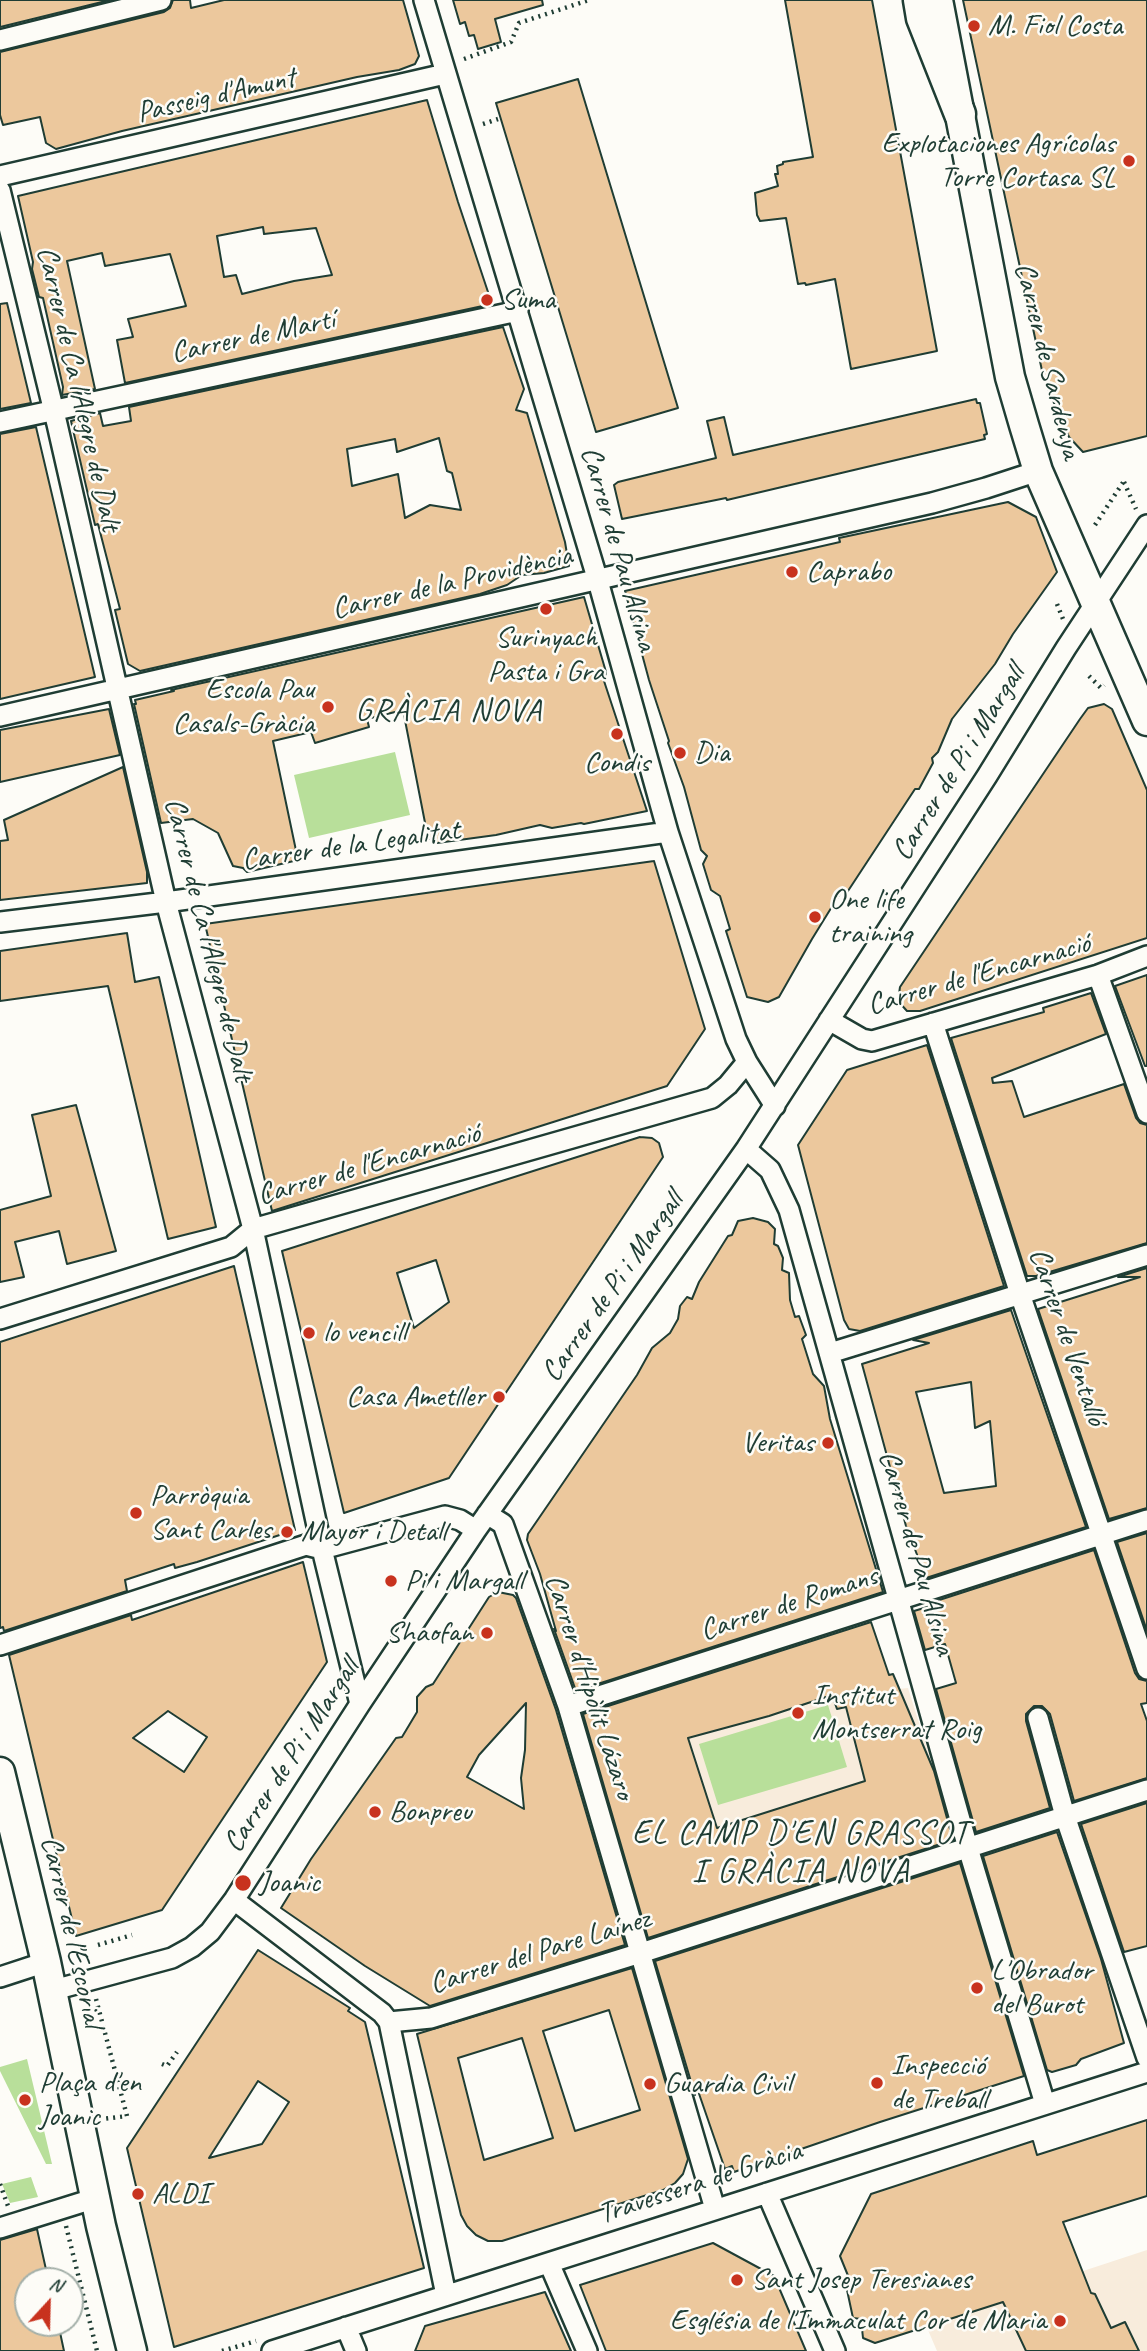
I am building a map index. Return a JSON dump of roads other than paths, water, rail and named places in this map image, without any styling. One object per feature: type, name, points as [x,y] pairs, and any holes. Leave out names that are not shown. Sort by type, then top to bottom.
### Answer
[{"type":"main road","points":[[919,0],[922,18],[960,114]]},
{"type":"street","points":[[0,40],[161,0]]},
{"type":"street","name":"Carrer de Pau Alsina","points":[[424,0],[598,581],[668,832],[727,1012],[747,1062],[775,1106]]},
{"type":"street","name":"Carrer de Sardenya","points":[[938,0],[1010,377],[1038,471],[1147,721]]},
{"type":"street","name":"Passeig d'Amunt","points":[[0,176],[445,74]]},
{"type":"street","name":"Carrer de Ca l'Alegre de Dalt","points":[[0,190],[166,902],[253,1229],[329,1547],[360,1704]]},
{"type":"street","name":"Carrer de Martí","points":[[0,422],[518,311]]},
{"type":"street","name":"Carrer de la Providència","points":[[0,716],[932,503],[1038,471]]},
{"type":"street","name":"Carrer de Pi i Margall","points":[[50,1991],[172,1958],[192,1947],[210,1931],[234,1900],[360,1704],[482,1522],[775,1106],[1097,603],[1143,519]]},
{"type":"street","name":"Carrer de la Legalitat","points":[[0,922],[166,902],[668,832]]},
{"type":"street","name":"Carrer de l'Encarnació","points":[[829,1020],[862,1039],[872,1041],[1098,975],[1147,956]]},
{"type":"street","points":[[1098,975],[1147,1114]]},
{"type":"street","name":"Carrer de Ventalló","points":[[933,1023],[1020,1294],[1147,1668]]},
{"type":"street","name":"Carrer de l'Encarnació","points":[[0,1319],[232,1247],[253,1229],[712,1098],[728,1085],[747,1062]]},
{"type":"street","name":"Carrer de Pau Alsina","points":[[746,1149],[770,1171],[789,1210],[968,1848],[1045,2104]]},
{"type":"street","points":[[830,1353],[1147,1255]]},
{"type":"street","points":[[0,1646],[306,1545],[329,1547],[445,1516],[482,1522]]},
{"type":"street","name":"Carrer de Romans","points":[[569,1706],[1147,1520]]},
{"type":"street","name":"Carrer d'Hipòlit Lázaro","points":[[482,1522],[503,1524],[569,1706],[715,2209]]},
{"type":"street","points":[[1038,1718],[1065,1816],[1147,2058]]},
{"type":"street","name":"Carrer de l'Escorial","points":[[0,1772],[46,1962],[50,1991],[132,2351]]},
{"type":"street","name":"Carrer del Pare Laínez","points":[[388,2022],[431,2018],[639,1954],[1147,1790]]},
{"type":"street","points":[[234,1900],[382,2013],[388,2022],[446,2295]]},
{"type":"street","points":[[0,1977],[46,1962]]},
{"type":"street","name":"Travessera de Gràcia","points":[[272,2351],[1147,2072]]},
{"type":"street","points":[[767,2193],[835,2351]]},
{"type":"street","points":[[6,2222],[96,2198]]},
{"type":"street","points":[[549,2263],[587,2351]]},
{"type":"street","points":[[346,2326],[356,2351]]},
{"type":"place","name":"M. Fiol Costa","points":[[974,26]]},
{"type":"place","name":"Explotaciones Agrícolas Torre Cortasa SL","points":[[1129,161]]},
{"type":"place","name":"Suma","points":[[487,300]]},
{"type":"place","name":"Caprabo","points":[[792,572]]},
{"type":"place","name":"Surinyach Pasta i Gra","points":[[546,609]]},
{"type":"place","name":"Escola Pau Casals-Gràcia","points":[[328,707]]},
{"type":"place","name":"Condis","points":[[617,734]]},
{"type":"place","name":"Dia","points":[[680,753]]},
{"type":"place","name":"One life training","points":[[815,917]]},
{"type":"place","name":"lo vencill","points":[[309,1333]]},
{"type":"place","name":"Casa Ametller","points":[[499,1397]]},
{"type":"place","name":"Veritas","points":[[828,1443]]},
{"type":"place","name":"Parròquia Sant Carles","points":[[136,1513]]},
{"type":"place","name":"Mayor i Detall","points":[[287,1532]]},
{"type":"place","name":"Pi i Margall","points":[[391,1581]]},
{"type":"place","name":"Shaofan","points":[[487,1633]]},
{"type":"place","name":"Institut Montserrat Roig","points":[[798,1713]]},
{"type":"place","name":"Bonpreu","points":[[375,1812]]},
{"type":"place","name":"Joanic","points":[[243,1883]]},
{"type":"place","name":"L'Obrador del Burot","points":[[977,1988]]},
{"type":"place","name":"Inspecció de Treball","points":[[877,2083]]},
{"type":"place","name":"Guardia Civil","points":[[650,2084]]},
{"type":"place","name":"Plaça d'en Joanic","points":[[25,2100]]},
{"type":"place","name":"ALDI","points":[[138,2194]]},
{"type":"place","name":"Sant Josep Teresianes","points":[[737,2280]]},
{"type":"place","name":"Església de l'Immaculat Cor de Maria","points":[[1060,2321]]},
{"type":"district","name":"GRÀCIA NOVA","points":[[449,712]]},
{"type":"district","name":"EL CAMP D'EN GRASSOT I GRÀCIA NOVA","points":[[801,1853]]}]
